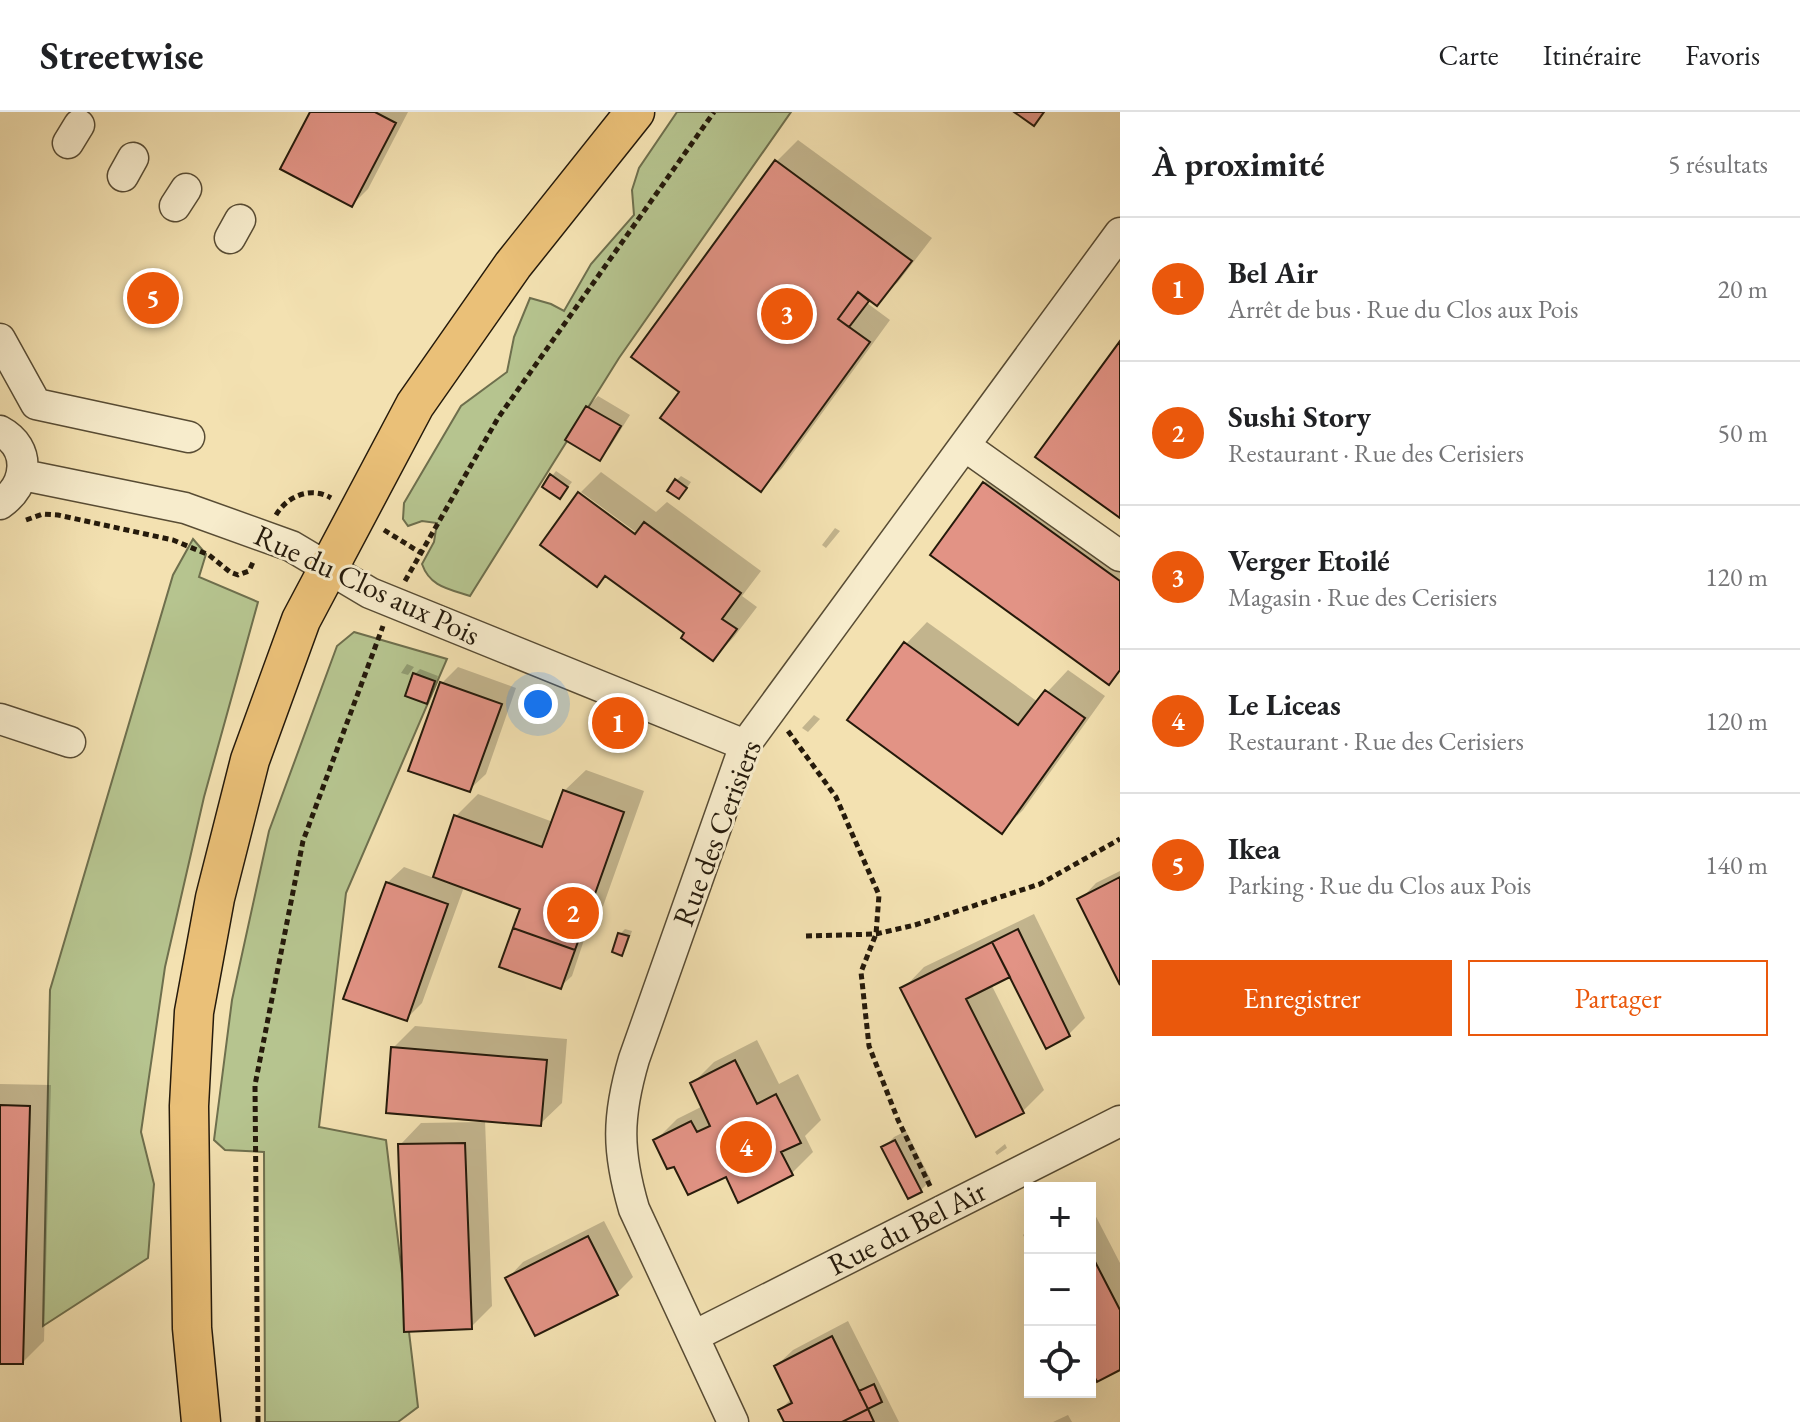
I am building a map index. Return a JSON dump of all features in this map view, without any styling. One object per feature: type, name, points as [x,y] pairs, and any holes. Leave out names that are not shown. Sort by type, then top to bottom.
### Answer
[{"type":"main road","points":[[201,1422],[192,1328],[189,1106],[194,1012],[215,898],[250,760],[301,620],[415,405],[513,265],[635,112]]},
{"type":"street","name":"Rue des Cerisiers","points":[[733,1422],[634,1209],[624,1175],[620,1137],[623,1098],[634,1059],[745,745],[1120,233]]},
{"type":"street","points":[[12,353],[36,404],[63,404],[127,418],[189,437]]},
{"type":"street","points":[[0,431],[13,440],[20,450],[23,475],[18,487],[0,504]]},
{"type":"street","points":[[965,446],[1120,556]]},
{"type":"street","name":"Rue du Clos aux Pois","points":[[23,475],[185,508],[291,546],[370,593],[745,745]]},
{"type":"street","points":[[0,719],[70,742]]},
{"type":"street","name":"Rue du Bel Air","points":[[694,1336],[1120,1121]]},
{"type":"path","points":[[407,577],[498,418],[714,112]]},
{"type":"path","points":[[258,1422],[255,1085],[303,841],[383,627]]},
{"type":"path","points":[[772,710],[836,797],[879,895],[876,934],[861,972],[869,1046],[898,1120],[942,1210]]},
{"type":"path","points":[[806,936],[876,934],[915,925],[1040,884],[1120,839]]},
{"type":"green space","points":[[677,112],[791,112],[619,358],[470,596],[441,586],[430,578],[422,564],[434,542],[437,523],[422,521],[408,526],[403,519],[404,503],[461,406],[507,372],[514,337],[530,298],[564,311],[591,264],[634,215],[632,190],[639,168]]},
{"type":"green space","points":[[193,539],[206,554],[199,577],[258,602],[204,797],[165,967],[141,1132],[154,1184],[148,1258],[43,1326],[50,990],[173,575]]},
{"type":"green space","points":[[354,632],[447,659],[346,893],[319,1127],[386,1140],[418,1407],[398,1422],[265,1422],[264,1152],[225,1150],[214,1140],[232,1000],[269,831],[337,646]]},
{"type":"building","points":[[310,112],[375,112],[396,123],[352,207],[280,169]]},
{"type":"building","points":[[1014,112],[1044,112],[1034,126]]},
{"type":"building","points":[[775,160],[912,261],[877,306],[858,292],[838,319],[870,342],[761,492],[660,418],[679,392],[631,357]]},
{"type":"building","points":[[858,292],[869,301],[849,327],[838,319]]},
{"type":"building","points":[[1120,341],[1120,518],[1035,457]]},
{"type":"building","points":[[586,406],[621,426],[600,461],[565,440]]},
{"type":"building","points":[[550,474],[568,487],[560,499],[542,487]]},
{"type":"building","points":[[675,479],[687,488],[679,499],[667,491]]},
{"type":"building","points":[[983,482],[1120,581],[1120,670],[1109,685],[930,555]]},
{"type":"building","points":[[578,492],[635,534],[644,522],[741,593],[722,619],[737,629],[713,661],[681,638],[684,633],[605,576],[597,587],[540,545]]},
{"type":"building","points":[[904,642],[1018,725],[1045,690],[1085,718],[1002,834],[847,720]]},
{"type":"building","points":[[413,673],[435,681],[427,704],[405,696]]},
{"type":"building","points":[[440,682],[502,704],[470,792],[408,771]]},
{"type":"building","points":[[563,790],[624,812],[575,950],[513,928],[520,909],[433,877],[454,815],[542,847]]},
{"type":"building","points":[[1120,877],[1120,985],[1077,899]]},
{"type":"building","points":[[386,882],[448,904],[407,1021],[343,999]]},
{"type":"building","points":[[513,928],[575,950],[561,989],[499,967]]},
{"type":"building","points":[[1018,929],[1070,1036],[1046,1049],[992,942]]},
{"type":"building","points":[[618,933],[629,936],[622,956],[612,952]]},
{"type":"building","points":[[992,942],[1010,977],[966,999],[1024,1113],[976,1137],[900,988]]},
{"type":"building","points":[[391,1047],[547,1060],[541,1126],[386,1113]]},
{"type":"building","points":[[735,1060],[757,1104],[776,1094],[801,1143],[781,1152],[793,1175],[738,1203],[726,1177],[688,1195],[674,1167],[667,1169],[653,1140],[691,1121],[697,1132],[710,1126],[690,1083]]},
{"type":"building","points":[[0,1105],[30,1106],[23,1364],[0,1364]]},
{"type":"building","points":[[895,1140],[922,1192],[908,1199],[881,1147]]},
{"type":"building","points":[[465,1143],[472,1329],[404,1332],[398,1144]]},
{"type":"building","points":[[588,1236],[618,1295],[535,1336],[505,1278]]},
{"type":"building","points":[[1096,1264],[1120,1310],[1120,1370],[1097,1382]]},
{"type":"building","points":[[832,1336],[868,1409],[842,1422],[784,1422],[778,1410],[792,1403],[774,1366]]},
{"type":"building","points":[[874,1384],[882,1402],[868,1409],[859,1391]]},
{"type":"building","points":[[868,1409],[874,1422],[842,1422]]},
{"type":"place","name":"Ikea","points":[[153,298]]},
{"type":"place","name":"Verger Etoilé","points":[[787,314]]},
{"type":"place","name":"Bel Air","points":[[618,723]]},
{"type":"place","name":"Sushi Story","points":[[573,913]]},
{"type":"place","name":"Le Liceas","points":[[746,1147]]}]
